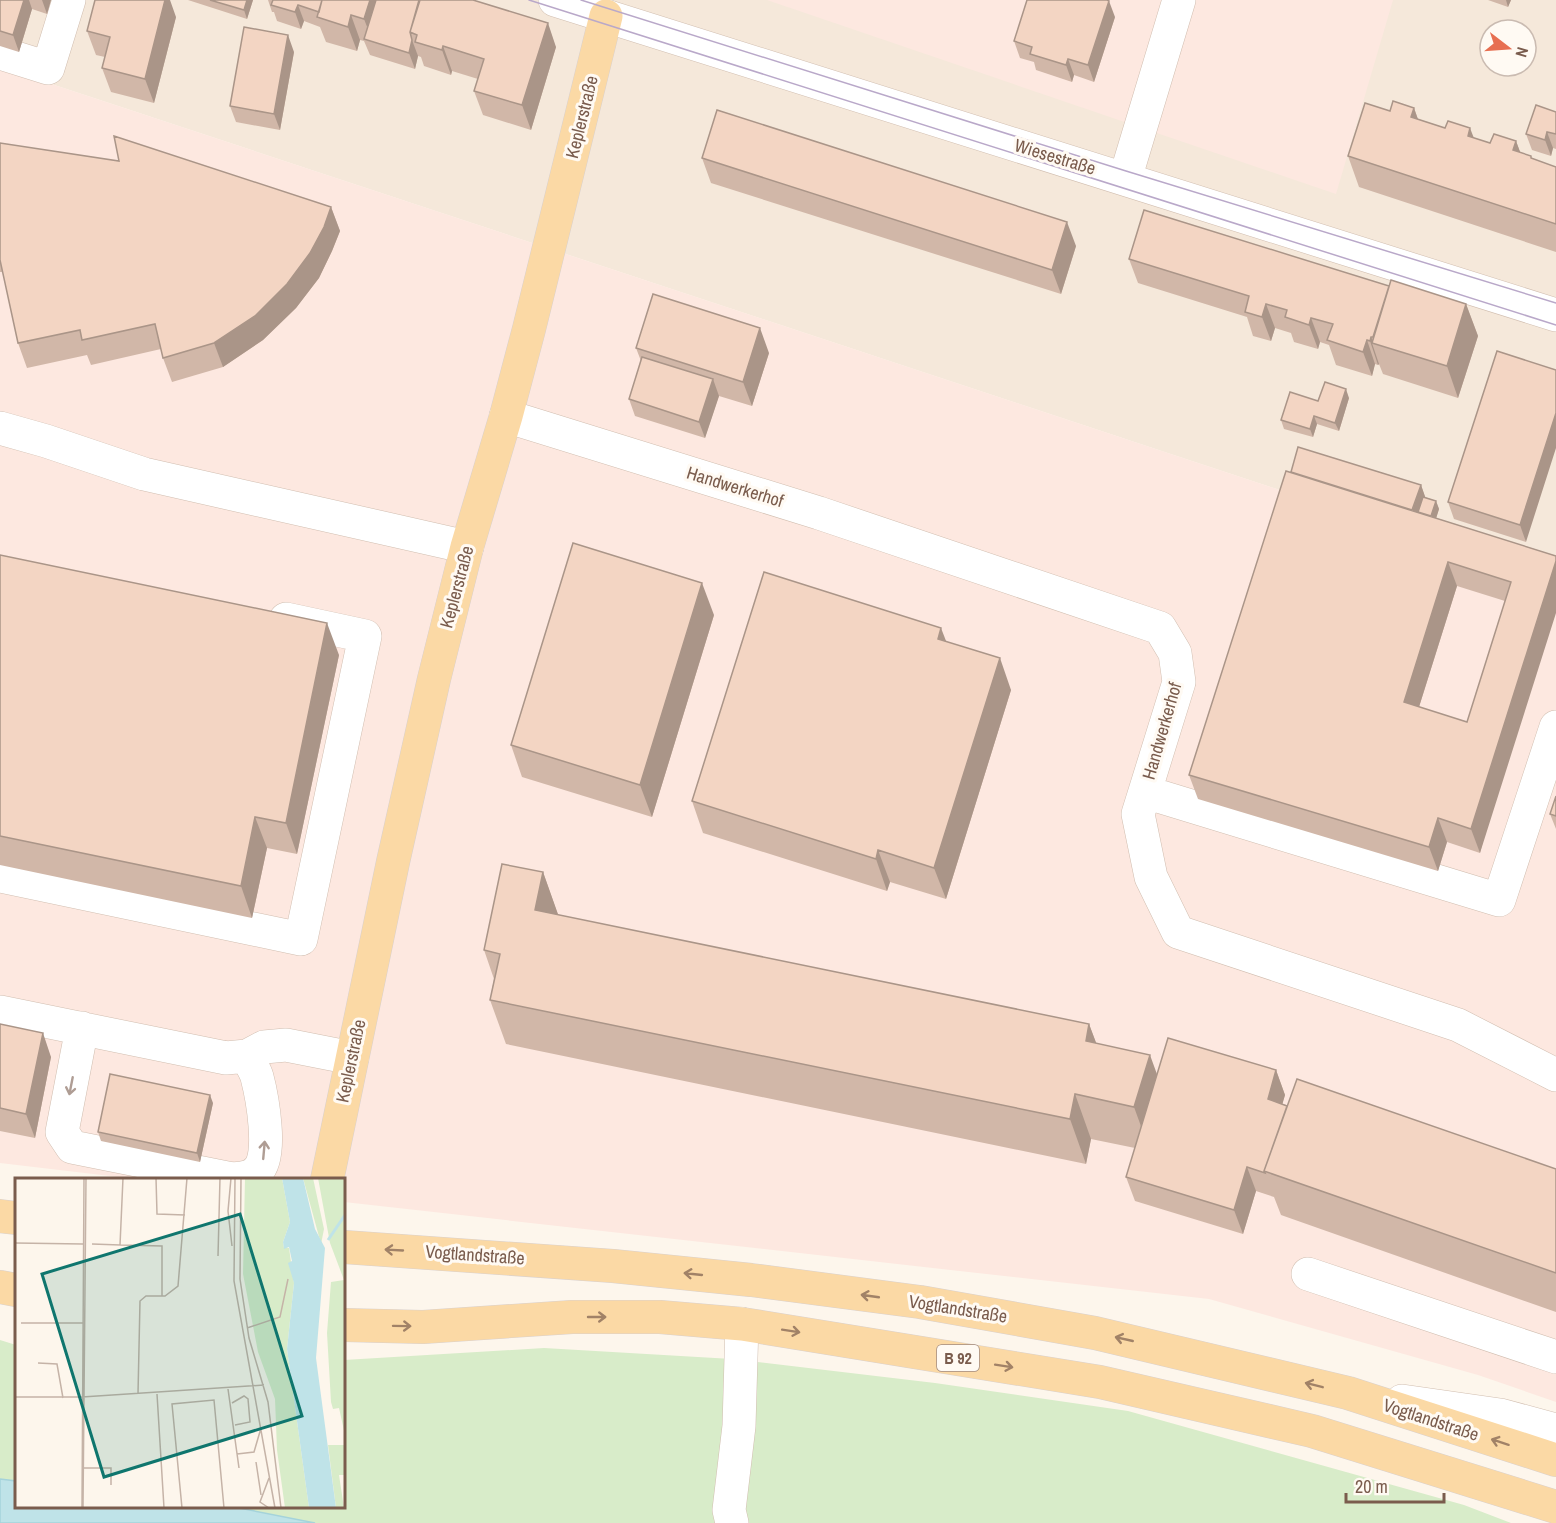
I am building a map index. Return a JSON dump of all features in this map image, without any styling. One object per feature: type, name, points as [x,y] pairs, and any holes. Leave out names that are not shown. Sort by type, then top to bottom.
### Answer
[{"type":"main road","name":"Keplerstraße","points":[[327,1178],[434,679],[467,547],[506,416],[608,8]]},
{"type":"main road","points":[[0,1216],[15,1217]]},
{"type":"main road","name":"Vogtlandstraße","points":[[345,1247],[625,1267],[751,1280],[920,1302],[1095,1333],[1348,1393],[1556,1460]]},
{"type":"main road","points":[[0,1287],[15,1290]]},
{"type":"main road","name":"B 92","points":[[345,1325],[423,1327],[572,1317],[660,1317],[742,1324],[1100,1382],[1312,1431],[1556,1507]]},
{"type":"street","points":[[0,53],[48,68],[69,0]]},
{"type":"street","name":"Wiesestraße","points":[[555,0],[608,8],[1125,179],[1556,315]]},
{"type":"street","points":[[1125,179],[1179,0]]},
{"type":"street","name":"Handwerkerhof","points":[[506,416],[819,513],[1160,628],[1175,653],[1179,682],[1138,814],[1151,877],[1178,932],[1458,1026],[1556,1075]]},
{"type":"street","points":[[0,428],[144,474],[467,547]]},
{"type":"street","points":[[0,876],[301,939],[365,636],[262,614]]},
{"type":"street","points":[[1145,792],[1496,907],[1556,727]]},
{"type":"street","points":[[0,1012],[226,1058],[247,1056],[264,1047],[286,1045],[352,1058]]},
{"type":"street","points":[[82,1028],[62,1132],[72,1147],[227,1178]]},
{"type":"street","points":[[247,1056],[257,1076],[265,1134],[265,1155],[260,1169],[248,1178]]},
{"type":"street","points":[[0,1203],[15,1216]]},
{"type":"street","points":[[1308,1274],[1556,1357]]},
{"type":"street","points":[[732,1523],[729,1510],[739,1426],[742,1324]]},
{"type":"street","points":[[1348,1393],[1500,1415],[1556,1430]]},
{"type":"shaded area","points":[[0,0],[1556,0],[1556,577],[1295,495],[0,67]]},
{"type":"shaded area","points":[[767,0],[1393,0],[1336,194]]},
{"type":"shaded area","points":[[0,67],[1295,495],[1556,577],[1556,1402],[1478,1375],[1209,1299],[345,1202],[345,1178],[127,1178],[0,1163]]},
{"type":"green space","points":[[0,1340],[15,1345],[15,1481],[0,1479]]},
{"type":"green space","points":[[544,1348],[732,1359],[935,1383],[1128,1411],[1464,1505],[1511,1523],[315,1523],[234,1508],[345,1508],[345,1360]]},
{"type":"water","points":[[0,1479],[15,1481],[15,1508],[239,1508],[315,1523],[0,1523]]},
{"type":"building","points":[[0,0],[24,0],[13,35],[0,31]]},
{"type":"building","points":[[95,0],[165,0],[145,79],[102,68],[110,37],[87,31]]},
{"type":"building","points":[[210,0],[247,0],[244,10]]},
{"type":"building","points":[[273,0],[322,0],[319,12],[298,5],[295,12],[271,5]]},
{"type":"building","points":[[322,0],[370,0],[364,19],[351,15],[348,27],[317,17]]},
{"type":"building","points":[[376,0],[420,0],[410,32],[412,40],[409,53],[364,39]]},
{"type":"building","points":[[419,0],[473,0],[548,23],[522,105],[474,91],[484,59],[443,46],[442,50],[415,42],[417,35],[410,32]]},
{"type":"building","points":[[1027,0],[1109,1],[1088,65],[1068,59],[1066,65],[1030,54],[1032,47],[1014,41]]},
{"type":"building","points":[[244,27],[288,35],[274,114],[230,106]]},
{"type":"building","points":[[1393,101],[1414,108],[1411,117],[1445,128],[1448,121],[1470,128],[1468,136],[1490,143],[1494,134],[1516,141],[1513,150],[1556,167],[1556,224],[1348,156],[1365,103],[1390,111]]},
{"type":"building","points":[[1536,105],[1556,112],[1556,134],[1547,132],[1545,140],[1526,134]]},
{"type":"building","points":[[717,110],[1067,222],[1052,270],[702,158]]},
{"type":"building","points":[[114,136],[331,207],[324,227],[310,253],[287,284],[255,316],[214,343],[163,358],[155,324],[82,340],[80,330],[18,343],[0,260],[0,143],[119,161]]},
{"type":"building","points":[[1144,210],[1389,286],[1373,337],[1370,341],[1367,340],[1363,352],[1327,340],[1333,324],[1311,318],[1309,325],[1285,317],[1287,310],[1266,304],[1262,317],[1245,312],[1249,296],[1129,259]]},
{"type":"building","points":[[1391,280],[1466,304],[1447,366],[1372,343]]},
{"type":"building","points":[[653,294],[760,328],[743,382],[636,348]]},
{"type":"building","points":[[1497,351],[1556,370],[1556,413],[1520,525],[1448,502]]},
{"type":"building","points":[[642,357],[713,379],[699,422],[629,399]]},
{"type":"building","points":[[1325,382],[1346,389],[1335,423],[1314,416],[1310,429],[1281,420],[1290,392],[1318,401]]},
{"type":"building","points":[[1298,447],[1421,485],[1412,510],[1291,472]]},
{"type":"building","points":[[1286,471],[1556,556],[1471,829],[1438,818],[1429,847],[1189,775]],"holes":[[[1448,562],[1511,582],[1467,722],[1404,702]]]},
{"type":"building","points":[[1423,497],[1436,501],[1431,516],[1418,512]]},
{"type":"building","points":[[573,543],[702,583],[640,785],[511,745]]},
{"type":"building","points":[[0,555],[327,623],[286,823],[255,817],[241,886],[0,836]]},
{"type":"building","points":[[764,572],[941,628],[938,639],[1000,658],[934,868],[878,850],[876,859],[692,801]]},
{"type":"building","points":[[1556,796],[1556,816],[1550,814]]},
{"type":"building","points":[[502,864],[543,872],[535,910],[1089,1024],[1086,1041],[1150,1055],[1134,1107],[1075,1094],[1070,1119],[490,1000],[500,954],[484,950]]},
{"type":"building","points":[[0,1024],[43,1033],[26,1114],[0,1108]]},
{"type":"building","points":[[1168,1038],[1276,1070],[1268,1099],[1287,1106],[1265,1173],[1247,1167],[1234,1210],[1126,1177]]},
{"type":"building","points":[[110,1074],[210,1095],[197,1153],[98,1132]]},
{"type":"building","points":[[1297,1079],[1556,1169],[1556,1273],[1264,1171]]},
{"type":"tram line","points":[[529,0],[1556,325]]},
{"type":"tram line","points":[[581,0],[1556,303]]}]
